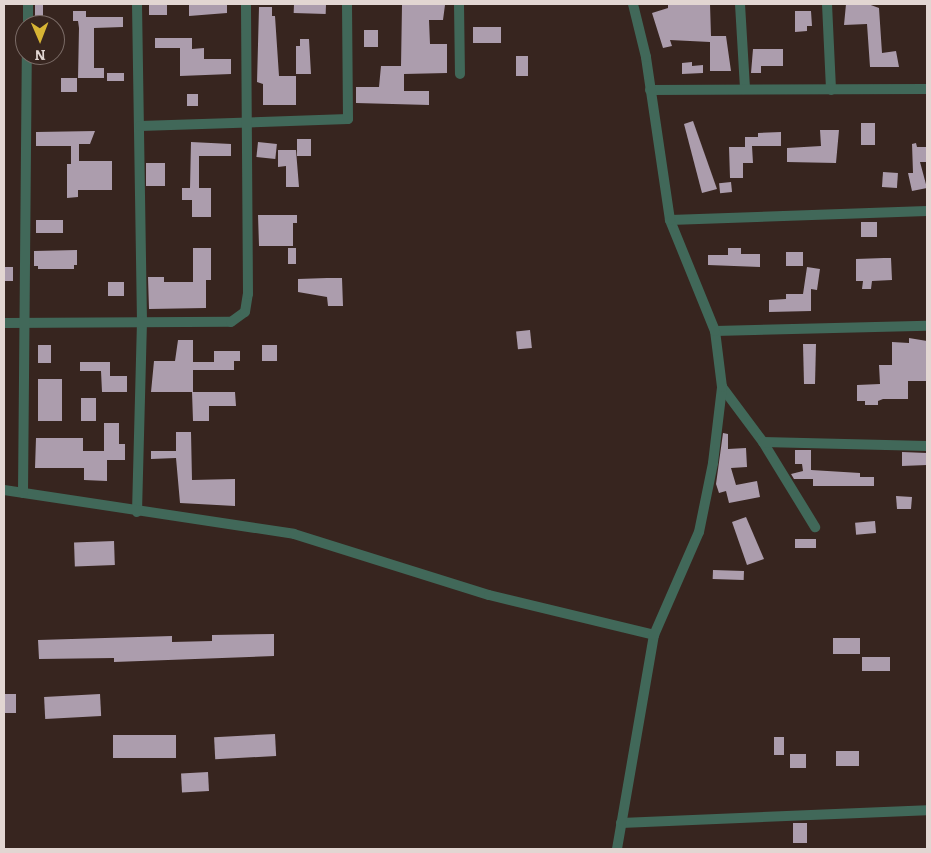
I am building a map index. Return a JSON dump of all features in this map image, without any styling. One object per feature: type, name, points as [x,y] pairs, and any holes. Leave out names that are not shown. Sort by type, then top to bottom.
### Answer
[{"type":"street","points":[[137,4],[142,321],[137,512]]},
{"type":"street","points":[[4,323],[231,322],[245,312],[248,294],[246,4]]},
{"type":"street","points":[[140,126],[348,119],[347,4]]},
{"type":"street","points":[[459,4],[460,74]]},
{"type":"street","points":[[616,849],[654,635],[699,532],[713,463],[722,387],[715,331],[670,220],[650,90],[633,4]]},
{"type":"street","points":[[740,4],[745,89]]},
{"type":"street","points":[[826,4],[831,90]]},
{"type":"street","points":[[24,494],[23,322],[28,65]]},
{"type":"street","points":[[650,90],[927,88]]},
{"type":"street","points":[[670,220],[927,212]]},
{"type":"street","points":[[715,331],[927,326]]},
{"type":"street","points":[[722,387],[763,442],[815,526]]},
{"type":"street","points":[[763,442],[927,446]]},
{"type":"street","points":[[4,490],[137,512],[294,534],[489,595],[654,635]]},
{"type":"street","points":[[621,823],[927,810]]},
{"type":"building","points":[[35,4],[43,4],[43,15],[35,15]]},
{"type":"building","points":[[149,4],[167,4],[167,15],[149,15]]},
{"type":"building","points":[[189,4],[227,4],[227,13],[189,16]]},
{"type":"building","points":[[294,4],[326,5],[326,14],[294,13]]},
{"type":"building","points":[[668,4],[710,4],[711,36],[726,36],[731,71],[710,71],[710,42],[670,40],[672,46],[663,48],[652,13],[668,8]]},
{"type":"building","points":[[846,4],[868,4],[879,8],[882,53],[896,51],[899,67],[870,67],[867,24],[844,25]]},
{"type":"building","points":[[402,5],[445,5],[443,20],[429,20],[430,44],[447,44],[447,73],[404,74],[404,91],[429,91],[429,105],[356,103],[356,87],[379,87],[381,66],[401,66]]},
{"type":"building","points":[[259,7],[272,7],[272,16],[275,16],[279,76],[296,76],[296,105],[263,105],[263,84],[257,82]]},
{"type":"building","points":[[73,11],[86,11],[86,17],[123,17],[123,27],[94,28],[94,68],[104,68],[104,78],[78,78],[79,28],[78,21],[73,21]]},
{"type":"building","points":[[795,11],[811,11],[812,26],[807,26],[807,31],[795,32]]},
{"type":"building","points":[[473,27],[501,27],[501,43],[473,43]]},
{"type":"building","points":[[364,30],[378,30],[378,47],[364,47]]},
{"type":"building","points":[[155,38],[192,38],[192,49],[204,48],[204,59],[231,59],[231,74],[180,76],[180,48],[155,48]]},
{"type":"building","points":[[300,39],[309,39],[311,74],[296,74],[296,46],[300,46]]},
{"type":"building","points":[[753,49],[783,49],[783,66],[761,66],[761,73],[751,73]]},
{"type":"building","points":[[516,56],[528,56],[528,76],[516,76]]},
{"type":"building","points":[[692,62],[692,66],[703,65],[703,73],[682,74],[682,63]]},
{"type":"building","points":[[107,73],[124,73],[124,81],[107,81]]},
{"type":"building","points":[[61,78],[77,78],[77,92],[61,92]]},
{"type":"building","points":[[187,94],[198,94],[198,106],[187,106]]},
{"type":"building","points":[[693,121],[717,189],[702,193],[684,124]]},
{"type":"building","points":[[861,123],[875,123],[875,145],[861,145]]},
{"type":"building","points":[[820,130],[839,130],[836,163],[787,162],[787,148],[821,146]]},
{"type":"building","points":[[95,131],[90,144],[79,144],[79,161],[112,161],[112,190],[78,190],[78,197],[67,198],[67,164],[71,164],[71,146],[36,146],[36,132]]},
{"type":"building","points":[[781,132],[781,146],[752,146],[753,163],[743,163],[743,178],[730,178],[729,147],[745,147],[745,137],[758,137],[758,133]]},
{"type":"building","points":[[297,139],[311,139],[311,156],[297,156]]},
{"type":"building","points":[[191,142],[231,144],[231,156],[199,156],[199,188],[211,188],[211,217],[192,217],[192,200],[182,200],[182,188],[190,188]]},
{"type":"building","points":[[258,142],[277,144],[275,159],[256,157]]},
{"type":"building","points":[[916,143],[917,147],[927,147],[927,162],[920,162],[927,188],[912,191],[908,173],[913,173],[912,144]]},
{"type":"building","points":[[278,150],[296,150],[299,187],[286,187],[286,166],[278,167]]},
{"type":"building","points":[[146,163],[165,163],[165,186],[146,186]]},
{"type":"building","points":[[883,172],[898,173],[897,188],[882,187]]},
{"type":"building","points":[[731,182],[732,192],[720,193],[719,183]]},
{"type":"building","points":[[258,215],[297,215],[297,223],[293,223],[293,246],[259,246]]},
{"type":"building","points":[[36,220],[63,220],[63,233],[36,233]]},
{"type":"building","points":[[861,222],[877,222],[877,237],[861,237]]},
{"type":"building","points":[[193,248],[211,248],[211,280],[206,280],[206,308],[149,309],[148,277],[164,277],[164,282],[193,282]]},
{"type":"building","points":[[288,248],[296,248],[296,264],[288,264]]},
{"type":"building","points":[[728,248],[741,248],[741,254],[760,254],[760,267],[708,265],[708,255],[728,255]]},
{"type":"building","points":[[77,250],[77,265],[74,265],[74,269],[38,269],[38,266],[34,266],[34,251]]},
{"type":"building","points":[[786,252],[803,252],[803,266],[786,266]]},
{"type":"building","points":[[891,258],[892,280],[872,281],[871,289],[862,289],[863,281],[856,281],[856,259]]},
{"type":"building","points":[[4,267],[13,267],[13,281],[4,281]]},
{"type":"building","points":[[807,267],[820,269],[817,290],[811,289],[811,311],[769,312],[769,300],[786,299],[786,294],[803,294]]},
{"type":"building","points":[[342,278],[343,306],[328,306],[327,297],[298,292],[298,279]]},
{"type":"building","points":[[108,282],[124,282],[124,296],[108,296]]},
{"type":"building","points":[[530,330],[532,348],[518,349],[516,331]]},
{"type":"building","points":[[909,338],[927,341],[927,381],[908,381],[908,399],[883,399],[878,401],[878,405],[865,405],[865,401],[857,401],[857,385],[880,384],[879,365],[892,365],[892,342],[909,343]]},
{"type":"building","points":[[178,340],[193,340],[193,362],[214,362],[214,351],[240,351],[240,361],[234,361],[234,370],[193,370],[193,392],[151,392],[154,361],[175,361]]},
{"type":"building","points":[[803,344],[816,344],[815,384],[804,384]]},
{"type":"building","points":[[38,345],[51,345],[51,363],[38,363]]},
{"type":"building","points":[[262,345],[277,345],[277,361],[262,361]]},
{"type":"building","points":[[80,362],[110,362],[110,376],[127,376],[127,392],[102,392],[101,371],[80,371]]},
{"type":"building","points":[[38,379],[62,379],[62,421],[38,421]]},
{"type":"building","points":[[192,392],[235,392],[236,406],[209,406],[209,421],[193,421]]},
{"type":"building","points":[[81,398],[96,398],[96,421],[81,421]]},
{"type":"building","points":[[104,423],[119,423],[119,444],[125,444],[125,460],[107,460],[107,481],[84,480],[84,468],[35,468],[36,438],[83,438],[83,451],[104,451]]},
{"type":"building","points":[[176,432],[191,432],[192,480],[235,479],[235,506],[180,503],[176,458],[151,459],[151,451],[176,451]]},
{"type":"building","points":[[723,433],[728,434],[728,449],[746,448],[747,467],[731,468],[736,485],[757,481],[760,497],[729,503],[726,491],[719,493],[716,484]]},
{"type":"building","points":[[795,450],[811,450],[811,470],[860,473],[860,477],[874,477],[874,486],[813,486],[813,479],[794,479],[791,474],[803,471],[802,464],[795,464]]},
{"type":"building","points":[[902,452],[927,453],[927,465],[902,466]]},
{"type":"building","points":[[896,496],[912,497],[911,509],[897,509]]},
{"type":"building","points":[[746,517],[764,559],[747,565],[732,522]]},
{"type":"building","points":[[875,521],[876,533],[856,535],[855,523]]},
{"type":"building","points":[[795,539],[816,539],[816,548],[795,548]]},
{"type":"building","points":[[114,541],[115,565],[75,566],[74,542]]},
{"type":"building","points":[[713,570],[744,571],[744,580],[713,579]]},
{"type":"building","points":[[274,634],[274,656],[114,662],[114,658],[39,659],[38,640],[172,636],[172,642],[212,641],[212,635]]},
{"type":"building","points":[[833,638],[860,638],[860,654],[833,654]]},
{"type":"building","points":[[862,657],[890,657],[890,671],[862,671]]},
{"type":"building","points":[[4,694],[16,694],[16,713],[4,713]]},
{"type":"building","points":[[100,694],[101,716],[45,719],[44,697]]},
{"type":"building","points":[[275,734],[276,756],[215,759],[214,737]]},
{"type":"building","points":[[113,735],[176,735],[176,758],[113,758]]},
{"type":"building","points":[[774,737],[784,737],[784,755],[774,755]]},
{"type":"building","points":[[836,751],[859,751],[859,766],[836,766]]},
{"type":"building","points":[[790,754],[806,754],[806,768],[790,768]]},
{"type":"building","points":[[208,772],[209,791],[182,792],[181,773]]},
{"type":"building","points":[[793,823],[807,823],[807,843],[793,843]]}]
